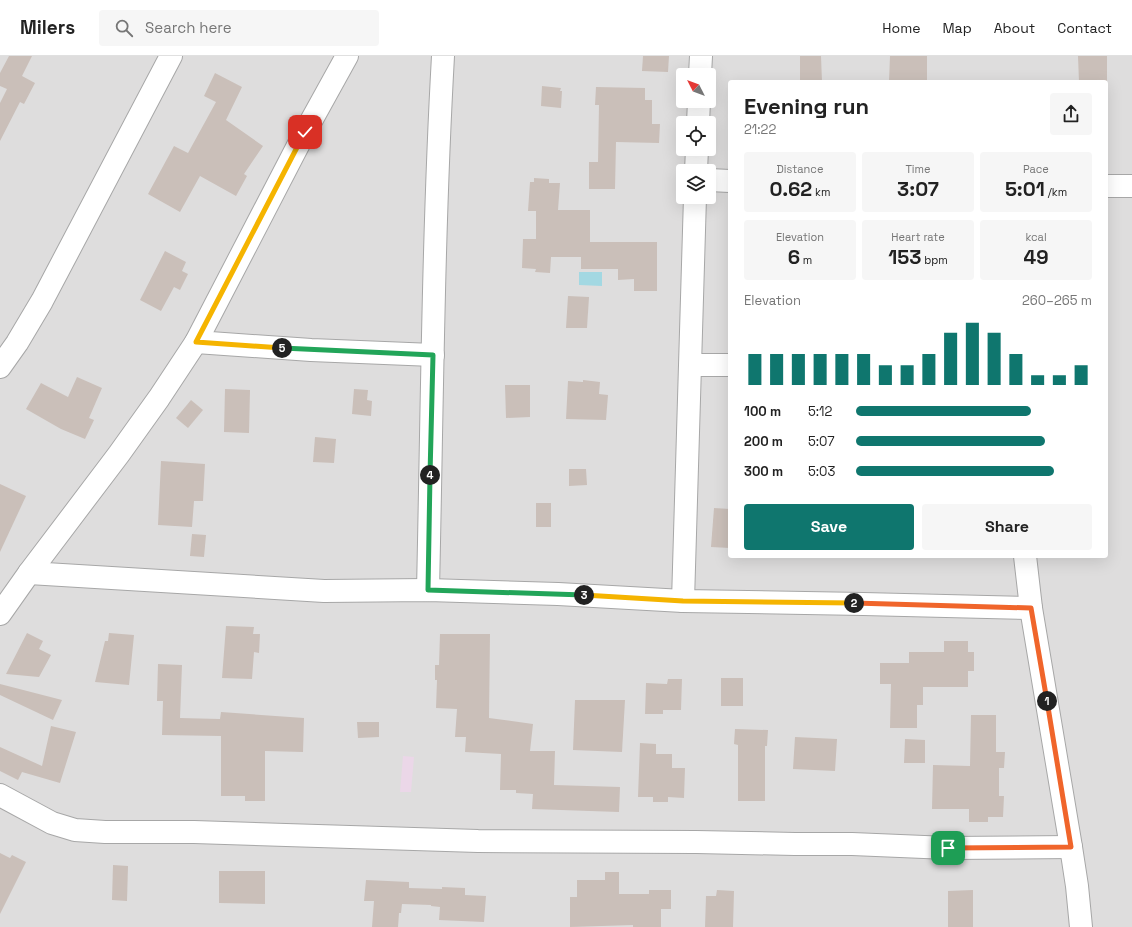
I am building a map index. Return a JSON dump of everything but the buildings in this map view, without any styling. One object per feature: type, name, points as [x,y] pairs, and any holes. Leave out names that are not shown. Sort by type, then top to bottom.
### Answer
[{"type":"street","points":[[0,367],[42,301],[171,56]]},
{"type":"street","points":[[0,614],[119,454],[159,398],[196,342],[302,139],[348,56]]},
{"type":"street","points":[[428,590],[435,242],[438,137],[443,56]]},
{"type":"street","points":[[700,68],[701,56]]},
{"type":"street","points":[[716,180],[728,181]]},
{"type":"street","points":[[1108,186],[1132,186]]},
{"type":"street","points":[[683,601],[695,204]]},
{"type":"street","points":[[196,342],[311,350],[433,355]]},
{"type":"street","points":[[691,365],[728,365]]},
{"type":"street","points":[[1025,558],[1031,608],[1077,886],[1081,927]]},
{"type":"street","points":[[29,573],[324,591],[428,590],[558,594],[683,601],[1031,608]]},
{"type":"street","points":[[0,795],[52,823],[75,830],[105,832],[194,832],[478,841],[852,844],[948,848],[1071,847]]},
{"type":"shaded area","points":[[0,56],[1132,56],[1132,927],[0,927]]},
{"type":"shaded area","points":[[403,756],[414,757],[411,792],[400,792]]},
{"type":"water","points":[[579,272],[602,272],[602,286],[579,285]]},
{"type":"route","points":[[305,132],[196,342],[311,350],[433,355],[428,590],[558,594],[683,601],[1031,608],[1071,847],[948,848]]}]
